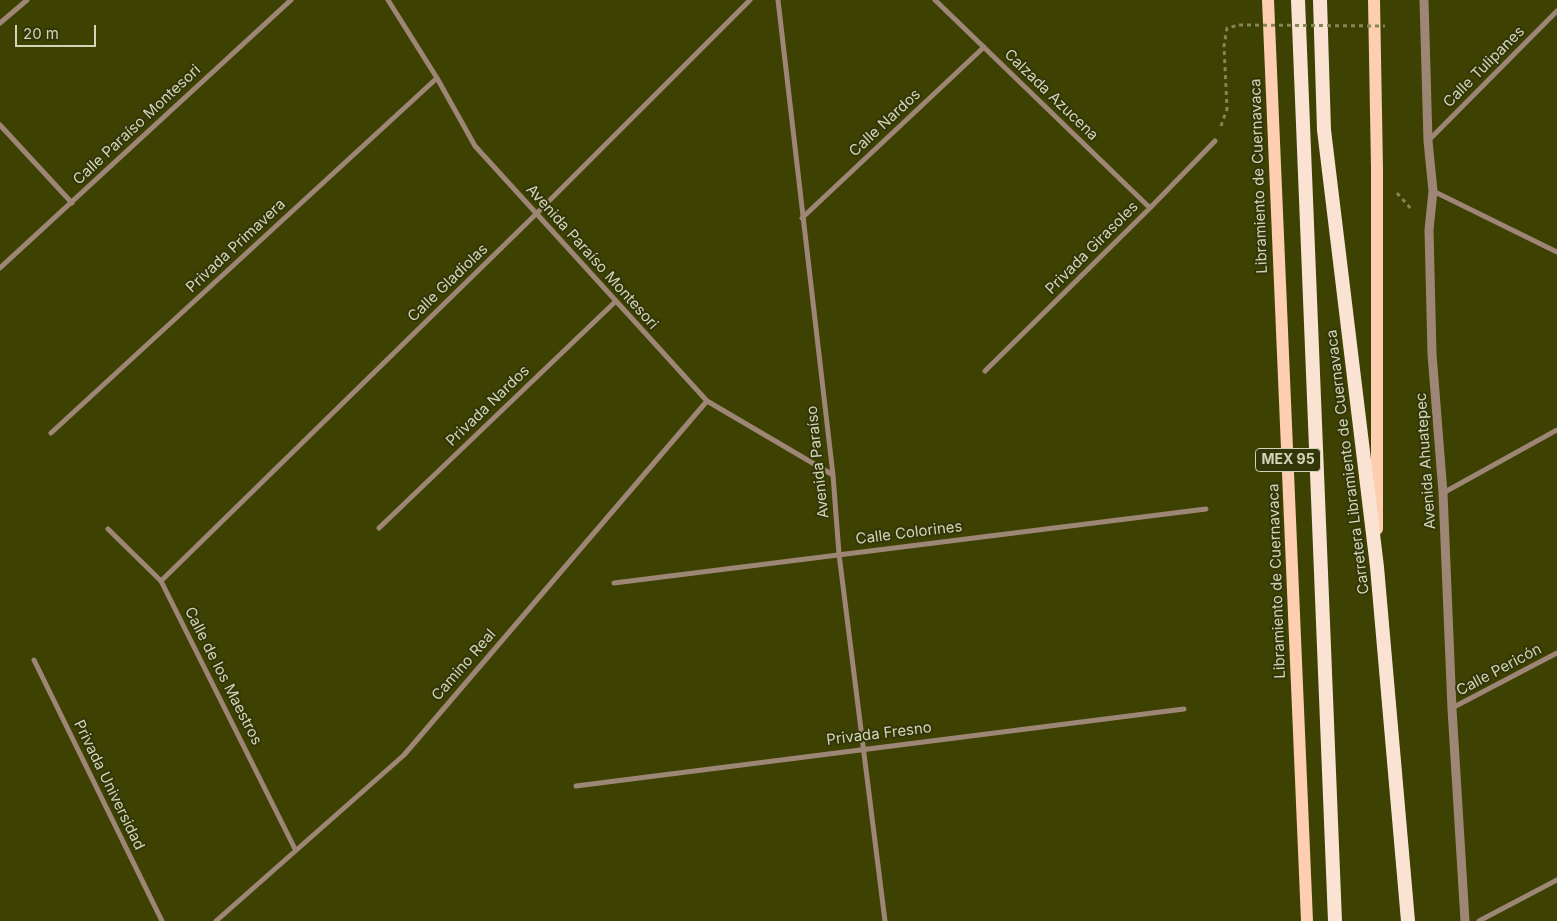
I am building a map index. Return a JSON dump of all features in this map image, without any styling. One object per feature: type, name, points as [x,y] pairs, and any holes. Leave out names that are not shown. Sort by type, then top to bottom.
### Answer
[{"type":"highway","name":"Carretera Libramiento de Cuernavaca","points":[[1298,0],[1335,921]]},
{"type":"highway","name":"Carretera Libramiento de Cuernavaca","points":[[1320,0],[1324,130],[1378,567],[1408,921]]},
{"type":"main road","name":"Libramiento de Cuernavaca","points":[[1268,0],[1307,921]]},
{"type":"main road","points":[[1374,0],[1377,168],[1378,567]]},
{"type":"street","points":[[0,23],[26,0]]},
{"type":"street","name":"Calle Paraíso Montesori","points":[[0,268],[291,0]]},
{"type":"street","name":"Avenida Paraíso Montesori","points":[[388,0],[437,78],[475,146],[707,401],[833,475]]},
{"type":"street","name":"Calle Gladiolas","points":[[161,581],[536,214],[750,0]]},
{"type":"street","name":"Avenida Paraíso","points":[[778,0],[833,475],[839,554],[885,921]]},
{"type":"street","name":"Calzada Azucena","points":[[935,0],[1150,208]]},
{"type":"street","name":"Avenida Ahuatepec","points":[[1424,0],[1428,141],[1433,191],[1429,230],[1432,354],[1443,493],[1452,709],[1465,921]]},
{"type":"street","name":"Calle Tulipanes","points":[[1428,141],[1557,11]]},
{"type":"street","name":"Calle Nardos","points":[[802,218],[984,47]]},
{"type":"street","name":"Privada Primavera","points":[[52,433],[437,78]]},
{"type":"street","points":[[0,125],[72,203]]},
{"type":"street","name":"Privada Girasoles","points":[[985,372],[1215,141]]},
{"type":"street","points":[[1433,191],[1557,252]]},
{"type":"street","name":"Privada Nardos","points":[[378,528],[616,301]]},
{"type":"street","name":"Camino Real","points":[[216,921],[295,849],[404,755],[707,401]]},
{"type":"street","points":[[1443,493],[1557,430]]},
{"type":"street","name":"Calle Colorines","points":[[614,583],[1206,509]]},
{"type":"street","name":"Calle de los Maestros","points":[[108,529],[161,581],[295,849]]},
{"type":"street","name":"Calle Pericón","points":[[1452,709],[1557,653]]},
{"type":"street","name":"Privada Universidad","points":[[34,660],[162,921]]},
{"type":"street","name":"Privada Fresno","points":[[576,786],[864,748],[1184,710]]},
{"type":"street","points":[[1479,921],[1557,880]]},
{"type":"path","points":[[1215,141],[1228,109],[1224,46],[1228,28],[1239,26],[1385,26]]}]
